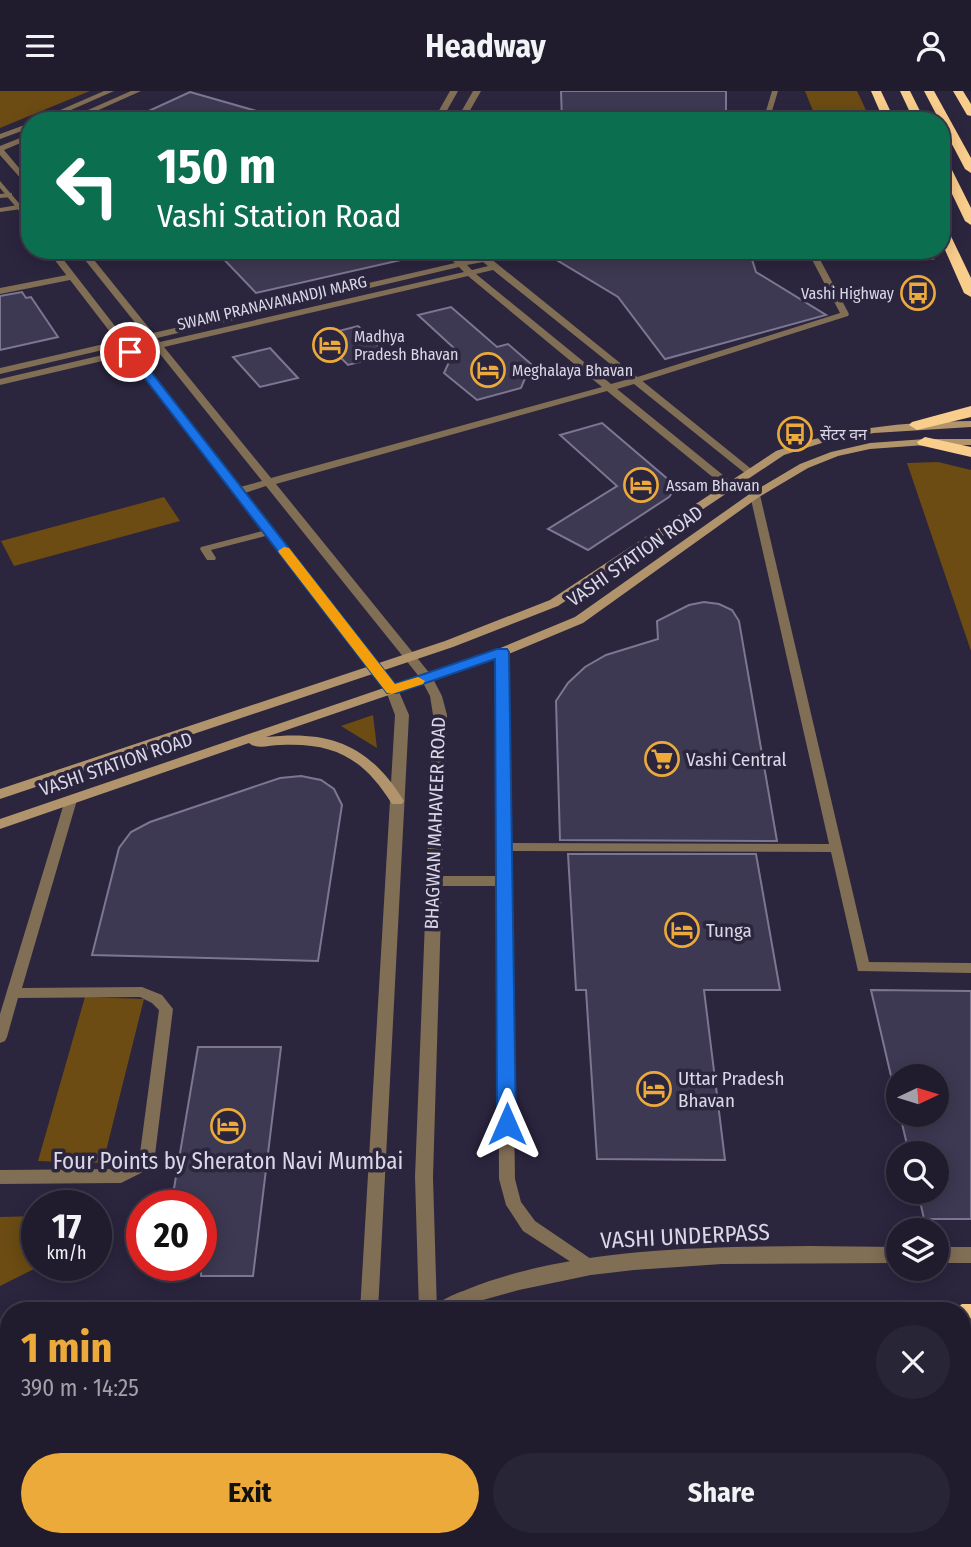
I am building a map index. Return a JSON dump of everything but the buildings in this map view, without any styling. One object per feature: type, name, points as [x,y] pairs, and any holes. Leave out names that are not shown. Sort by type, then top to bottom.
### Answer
[{"type":"highway","points":[[876,91],[886,112]]},
{"type":"highway","points":[[905,91],[916,112]]},
{"type":"highway","points":[[929,91],[940,112]]},
{"type":"highway","points":[[958,91],[971,113]]},
{"type":"highway","points":[[950,130],[971,169]]},
{"type":"highway","points":[[950,178],[971,221]]},
{"type":"highway","points":[[950,247],[971,293]]},
{"type":"highway","points":[[917,425],[957,417],[971,411]]},
{"type":"highway","points":[[925,442],[971,452]]},
{"type":"main road","name":"VASHI STATION ROAD","points":[[0,794],[376,669],[493,628],[554,603],[780,453],[816,439],[856,430],[971,424]]},
{"type":"main road","name":"VASHI STATION ROAD","points":[[0,824],[502,652],[579,619],[661,564],[755,495],[804,466],[835,454],[870,446],[971,442]]},
{"type":"main road","points":[[632,551],[661,564]]},
{"type":"main road","points":[[223,748],[279,741],[326,743],[348,750],[370,762],[386,779],[397,801]]},
{"type":"street","points":[[60,112],[110,91]]},
{"type":"street","points":[[87,112],[137,91]]},
{"type":"street","points":[[442,112],[454,91]]},
{"type":"street","points":[[465,112],[477,91]]},
{"type":"street","points":[[0,137],[21,129]]},
{"type":"street","points":[[21,140],[0,150],[21,176]]},
{"type":"street","points":[[0,183],[5,195],[21,211]]},
{"type":"street","points":[[0,210],[18,207]]},
{"type":"street","name":"BHAGWAN MAHAVEER ROAD","points":[[58,259],[392,690],[402,715],[369,1302]]},
{"type":"street","name":"BHAGWAN MAHAVEER ROAD","points":[[88,259],[427,678],[436,696],[440,715],[424,1177],[428,1302]]},
{"type":"street","points":[[455,259],[730,486]]},
{"type":"street","points":[[484,259],[750,472]]},
{"type":"street","name":"SWAMI PRANAVANANDJI MARG","points":[[154,341],[484,259]]},
{"type":"street","name":"SWAMI PRANAVANANDJI MARG","points":[[0,370],[126,347],[495,267]]},
{"type":"street","points":[[0,292],[72,277]]},
{"type":"street","name":"SWAMI PRANAVANANDJI MARG","points":[[0,381],[126,347]]},
{"type":"street","points":[[238,491],[634,381]]},
{"type":"street","name":"VASHI UNDERPASS","points":[[457,1302],[502,1284],[588,1266],[688,1255],[886,1255]]},
{"type":"street","points":[[949,1255],[971,1255]]},
{"type":"lane","points":[[769,112],[775,91]]},
{"type":"lane","points":[[634,381],[845,314],[816,259]]},
{"type":"lane","points":[[755,495],[863,967],[971,968]]},
{"type":"lane","points":[[211,558],[205,549],[270,532]]},
{"type":"lane","points":[[502,652],[507,1179],[514,1205],[529,1226],[588,1266]]},
{"type":"lane","points":[[0,1037],[71,800]]},
{"type":"lane","points":[[504,847],[836,848]]},
{"type":"lane","points":[[434,881],[504,881]]},
{"type":"lane","points":[[0,1177],[121,1176],[136,1168],[147,1155],[166,1009],[157,999],[142,992],[14,993]]},
{"type":"shaded area","points":[[0,91],[90,91],[39,112],[21,112],[21,119],[0,128]]},
{"type":"shaded area","points":[[805,91],[857,91],[867,112],[813,112]]},
{"type":"shaded area","points":[[872,259],[935,260],[872,260]]},
{"type":"shaded area","points":[[938,462],[971,470],[971,651],[907,463]]},
{"type":"shaded area","points":[[164,497],[180,521],[14,566],[1,541]]},
{"type":"shaded area","points":[[373,715],[377,748],[341,726]]},
{"type":"shaded area","points":[[85,997],[144,999],[103,1163],[38,1161]]},
{"type":"shaded area","points":[[21,1216],[21,1276],[0,1286],[0,1217]]},
{"type":"slow traffic","points":[[284,551],[392,690],[418,681]]},
{"type":"place","name":"Vashi Highway","points":[[918,293]]},
{"type":"place","name":"Madhya Pradesh Bhavan","points":[[330,345]]},
{"type":"place","name":"Meghalaya Bhavan","points":[[488,370]]},
{"type":"place","name":"सेंटर वन","points":[[795,434]]},
{"type":"place","name":"Assam Bhavan","points":[[641,485]]},
{"type":"place","name":"Vashi Central","points":[[662,759]]},
{"type":"place","name":"Tunga","points":[[682,930]]},
{"type":"place","name":"Uttar Pradesh Bhavan","points":[[654,1089]]},
{"type":"place","name":"Four Points by Sheraton Navi Mumbai","points":[[228,1126]]},
{"type":"route","points":[[130,352],[392,690],[502,652],[507,1124]]}]
